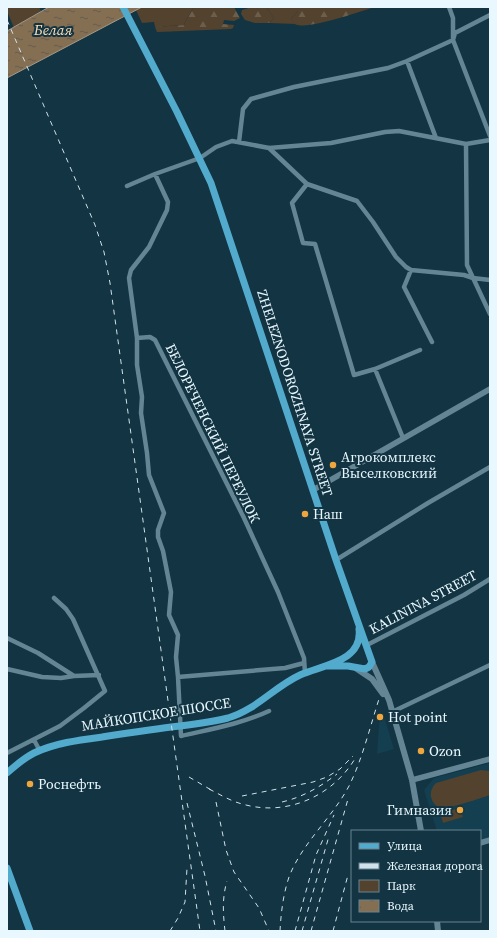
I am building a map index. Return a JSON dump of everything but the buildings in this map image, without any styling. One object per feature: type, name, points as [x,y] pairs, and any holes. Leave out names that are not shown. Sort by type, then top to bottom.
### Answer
[{"type":"main road","name":"ZHELEZNODOROZHNAYA STREET","points":[[124,7],[200,158],[221,212],[336,560],[371,660],[389,700],[412,780],[421,830]]},
{"type":"main road","points":[[341,661],[351,654],[357,645],[359,636],[358,623]]},
{"type":"main road","name":"МАЙКОПСКОЕ ШОССЕ","points":[[7,772],[23,759],[40,750],[80,739],[200,723],[226,718],[245,711],[290,680],[350,658],[362,649],[366,651],[371,660]]},
{"type":"main road","points":[[327,666],[365,669],[370,666],[371,660]]},
{"type":"main road","points":[[352,667],[366,674],[372,679],[392,712]]},
{"type":"main road","points":[[7,868],[30,931]]},
{"type":"street","points":[[448,7],[452,18],[453,37],[490,136]]},
{"type":"street","points":[[239,142],[243,109],[251,98],[294,87],[388,68],[408,61],[453,37],[455,33],[490,15]]},
{"type":"street","points":[[408,61],[436,138]]},
{"type":"street","points":[[127,186],[200,158],[216,147],[232,141],[269,148],[331,143],[385,132],[399,131],[466,144],[490,140]]},
{"type":"street","points":[[466,144],[467,266],[490,314]]},
{"type":"street","points":[[269,148],[307,184],[357,201],[373,222],[396,258],[411,270],[464,274],[473,278],[490,280]]},
{"type":"street","points":[[155,174],[168,202],[167,210],[148,247],[131,270],[129,278],[137,338],[137,365],[142,397],[141,413],[149,474],[164,513],[158,530],[158,536],[163,551],[171,592],[169,615],[178,635],[176,657],[181,736],[223,727],[251,719],[269,711]]},
{"type":"street","points":[[307,184],[292,203],[303,243],[315,244],[354,374],[375,369],[420,350]]},
{"type":"street","points":[[411,270],[404,287],[432,342]]},
{"type":"street","name":"БЕЛОРЕЧЕНСКИЙ ПЕРЕУЛОК","points":[[137,338],[150,337],[155,340],[247,525],[278,592],[304,658],[306,673]]},
{"type":"street","points":[[375,369],[403,438]]},
{"type":"street","points":[[313,490],[490,389]]},
{"type":"street","points":[[336,560],[428,502],[490,467]]},
{"type":"street","name":"KALININA STREET","points":[[367,645],[464,595],[490,579]]},
{"type":"street","points":[[7,754],[60,726],[106,691],[73,619],[66,609],[54,598]]},
{"type":"street","points":[[7,638],[38,653],[74,676]]},
{"type":"street","points":[[178,677],[285,668],[304,663]]},
{"type":"street","points":[[392,712],[490,665]]},
{"type":"street","points":[[7,669],[42,677],[61,678],[99,675]]},
{"type":"street","points":[[34,740],[40,750]]},
{"type":"street","points":[[412,780],[490,759]]},
{"type":"shaded area","points":[[380,713],[383,713],[394,749],[377,754]]},
{"type":"shaded area","name":"Гимназия","points":[[490,763],[490,838],[481,841],[481,830],[437,830],[424,790],[434,778]]},
{"type":"green space","points":[[7,7],[39,7],[41,11],[14,28],[7,11]]},
{"type":"green space","points":[[142,7],[194,7],[184,25],[155,27],[154,22],[142,23],[136,10]]},
{"type":"green space","points":[[194,7],[234,7],[240,18],[234,21],[224,20],[223,24],[234,25],[231,29],[157,32],[155,27],[184,25]]},
{"type":"green space","points":[[252,7],[266,7],[274,18],[269,23],[255,23],[245,20],[241,14],[242,10]]},
{"type":"green space","points":[[266,7],[298,7],[298,11],[291,19],[295,24],[269,23],[274,18]]},
{"type":"green space","points":[[298,7],[375,7],[321,23],[301,25],[294,24],[291,19],[298,11]]},
{"type":"green space","points":[[481,770],[490,771],[490,795],[445,808],[439,807],[433,802],[431,793],[432,788],[436,783]]},
{"type":"green space","points":[[460,808],[463,817],[443,823],[440,813]]},
{"type":"water","name":"Белая","points":[[49,7],[142,7],[7,78],[7,31]]},
{"type":"railway","points":[[7,20],[95,225],[104,252],[110,283],[200,931]]},
{"type":"railway","points":[[280,931],[285,890],[289,877],[301,853],[342,798],[349,786],[362,754],[379,699]]},
{"type":"railway","points":[[242,796],[313,782],[327,777],[340,769],[353,756]]},
{"type":"railway","points":[[209,789],[231,800],[246,805],[262,808],[294,805],[323,792],[336,782],[356,757]]},
{"type":"railway","points":[[282,802],[311,791],[337,774]]},
{"type":"railway","points":[[189,777],[213,791]]},
{"type":"railway","points":[[311,931],[348,799]]},
{"type":"railway","points":[[216,802],[226,850],[234,872],[259,908],[269,931]]},
{"type":"railway","points":[[187,803],[205,876],[216,931]]},
{"type":"railway","points":[[295,931],[316,855],[334,815]]},
{"type":"railway","points":[[302,931],[329,836]]},
{"type":"railway","points":[[170,931],[185,902],[187,868]]},
{"type":"railway","points":[[333,931],[348,875]]},
{"type":"railway","points":[[225,931],[223,906],[227,881]]},
{"type":"place","name":"Агрокомплекс Выселковский","points":[[333,465]]},
{"type":"place","name":"Наш","points":[[305,514]]},
{"type":"place","name":"Hot point","points":[[380,717]]},
{"type":"place","name":"Ozon","points":[[421,751]]},
{"type":"place","name":"Роснефть","points":[[30,784]]},
{"type":"place","name":"Гимназия","points":[[460,810]]}]
